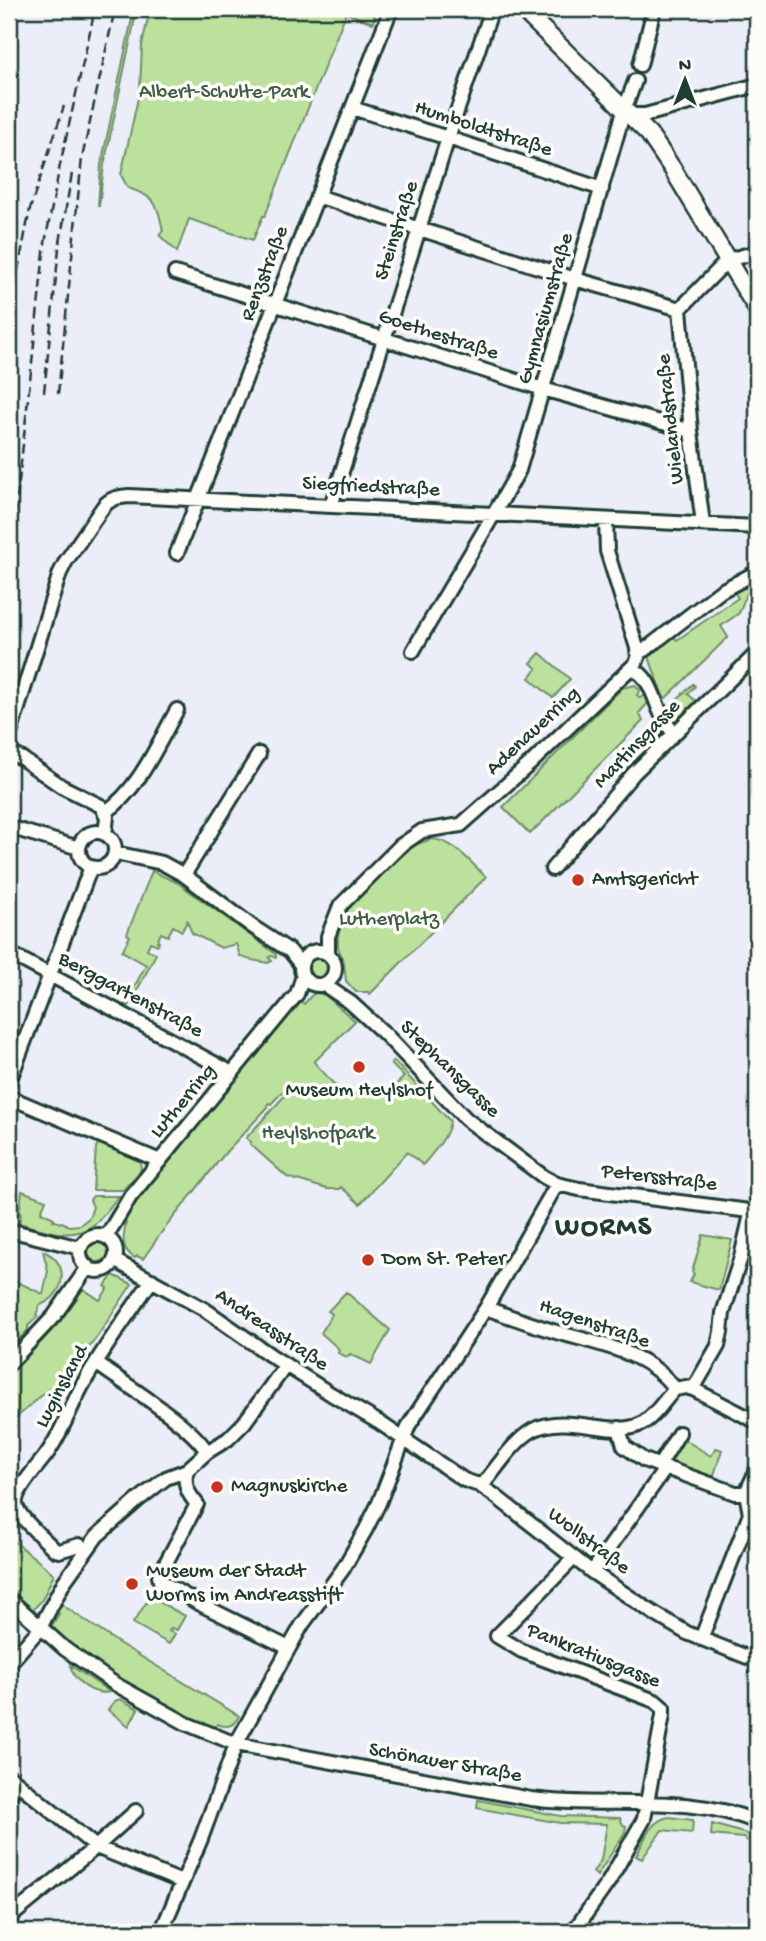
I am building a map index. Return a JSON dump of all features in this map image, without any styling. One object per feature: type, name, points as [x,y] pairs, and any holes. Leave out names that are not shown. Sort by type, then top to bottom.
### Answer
[{"type":"main road","points":[[522,9],[649,134],[757,309]]},
{"type":"street","name":"Renzstraße","points":[[177,553],[391,9]]},
{"type":"street","name":"Steinstraße","points":[[331,506],[448,138],[492,9]]},
{"type":"street","points":[[640,65],[654,9]]},
{"type":"street","name":"Gymnasiumstraße","points":[[413,651],[519,470],[635,81]]},
{"type":"street","points":[[624,111],[640,115],[757,85]]},
{"type":"street","name":"Humboldtstraße","points":[[352,108],[602,189]]},
{"type":"street","points":[[649,134],[648,121],[655,112]]},
{"type":"street","points":[[317,196],[575,279],[680,309],[728,260],[757,253]]},
{"type":"street","name":"Goethestraße","points":[[176,273],[543,389],[691,430]]},
{"type":"street","name":"Wielandstraße","points":[[680,309],[703,524]]},
{"type":"street","name":"Siegfriedstraße","points":[[9,737],[58,577],[107,502],[116,498],[129,496],[757,527]]},
{"type":"street","points":[[607,520],[607,551],[638,653],[632,668],[642,675],[651,687],[663,718],[674,734]]},
{"type":"street","points":[[638,653],[721,591],[757,572]]},
{"type":"street","name":"Martinsgasse","points":[[552,869],[634,773],[757,653]]},
{"type":"street","name":"Adenauerring","points":[[461,825],[632,668]]},
{"type":"street","points":[[106,812],[121,801],[136,782],[177,710]]},
{"type":"street","points":[[9,751],[61,786],[101,806],[106,812],[105,834]]},
{"type":"street","points":[[184,875],[259,754]]},
{"type":"street","name":"Lutherring","points":[[106,1237],[125,1204],[297,995],[311,960],[328,936],[337,911],[344,901],[411,838],[422,831],[461,825]]},
{"type":"street","points":[[15,829],[79,848]]},
{"type":"street","points":[[96,832],[105,834],[113,843],[115,852],[108,865],[91,867],[82,860],[79,848],[81,841],[96,832]]},
{"type":"street","points":[[115,852],[162,863],[184,875],[290,951],[311,960],[335,962],[333,976]]},
{"type":"street","points":[[9,1082],[91,867]]},
{"type":"street","name":"Berggartenstraße","points":[[9,953],[231,1074]]},
{"type":"street","name":"Stephansgasse","points":[[311,960],[307,980],[351,1003],[385,1034],[466,1119],[557,1184]]},
{"type":"street","name":"Lutherring","points":[[297,995],[328,982],[333,976]]},
{"type":"street","name":"Stephansgasse","points":[[333,976],[351,1003]]},
{"type":"street","points":[[9,1097],[160,1161]]},
{"type":"street","points":[[160,1932],[201,1839],[236,1744],[302,1625],[343,1569],[360,1539],[379,1503],[410,1425],[486,1308],[557,1184]]},
{"type":"street","name":"Petersstraße","points":[[557,1184],[755,1209]]},
{"type":"street","points":[[693,1390],[718,1346],[723,1313],[755,1209]]},
{"type":"street","points":[[9,1230],[80,1248]]},
{"type":"street","points":[[89,1237],[106,1237],[114,1245],[114,1260],[102,1270],[88,1267],[81,1259],[80,1248],[83,1242],[89,1237]]},
{"type":"street","name":"Andreasstraße","points":[[114,1260],[204,1309],[286,1365],[404,1439]]},
{"type":"street","points":[[9,1364],[54,1316],[88,1267]]},
{"type":"street","name":"Luginsland","points":[[86,1549],[79,1545],[59,1551],[55,1549],[23,1517],[16,1501],[20,1490],[56,1441],[70,1408],[96,1363],[152,1280]]},
{"type":"street","name":"Hagenstraße","points":[[486,1308],[630,1354],[651,1366],[675,1389]]},
{"type":"street","points":[[96,1363],[180,1425],[207,1452]]},
{"type":"street","points":[[9,1664],[40,1628],[64,1582],[86,1549],[153,1488],[172,1475],[187,1470],[235,1433],[286,1365]]},
{"type":"street","points":[[479,1485],[485,1482],[518,1442],[537,1429],[567,1423],[616,1428],[637,1426],[645,1422],[675,1389],[686,1387],[757,1422]]},
{"type":"street","points":[[616,1428],[629,1451],[662,1468],[735,1493],[746,1493]]},
{"type":"street","points":[[592,1572],[662,1468],[679,1433]]},
{"type":"street","name":"Wollstraße","points":[[404,1439],[464,1480],[479,1485],[494,1495],[592,1572],[655,1614],[687,1633],[757,1661]]},
{"type":"street","points":[[702,1639],[750,1514],[746,1493],[757,1469]]},
{"type":"street","points":[[187,1470],[186,1484],[190,1497],[197,1504],[159,1576],[161,1582],[289,1648]]},
{"type":"street","name":"Pankratiusgasse","points":[[574,1558],[497,1636],[522,1651],[648,1698],[661,1706],[663,1721],[648,1802]]},
{"type":"street","name":"Schönauer Straße","points":[[9,1600],[81,1661],[149,1704],[187,1724],[236,1744],[531,1799],[676,1804],[724,1812],[757,1822]]},
{"type":"street","points":[[9,1795],[14,1780],[96,1847],[182,1882]]},
{"type":"street","points":[[573,1932],[609,1881],[634,1839],[644,1819],[648,1802]]},
{"type":"street","points":[[9,1918],[136,1811]]},
{"type":"green space","points":[[134,9],[137,9],[98,206],[101,165]]},
{"type":"green space","name":"Albert-Schulte-Park","points":[[150,9],[376,9],[373,23],[346,13],[253,240],[189,219],[177,252],[159,235],[163,231],[154,202],[128,188],[121,175],[140,89],[142,45]]},
{"type":"green space","points":[[745,587],[748,590],[739,613],[721,626],[728,637],[666,698],[663,696],[649,657],[673,635],[677,640],[738,598],[734,592]]},
{"type":"green space","points":[[540,653],[570,679],[553,698],[529,678],[537,669],[531,663]]},
{"type":"green space","points":[[693,684],[695,686],[688,694],[698,703],[679,721],[669,707]]},
{"type":"green space","points":[[635,685],[640,690],[637,695],[640,698],[645,695],[648,703],[639,713],[643,721],[530,834],[503,807],[622,688]]},
{"type":"green space","name":"Lutherplatz","points":[[432,839],[455,848],[486,877],[370,994],[356,992],[346,981],[344,963],[338,947],[338,935],[347,911],[356,898],[414,845]]},
{"type":"green space","points":[[152,871],[178,883],[276,954],[276,957],[270,956],[272,961],[268,963],[243,958],[236,944],[221,948],[192,933],[187,921],[182,931],[173,926],[168,936],[161,933],[158,945],[150,942],[147,949],[156,954],[129,1006],[124,1006],[146,965],[122,951],[130,936],[127,934]]},
{"type":"green space","points":[[319,956],[327,960],[331,968],[327,976],[319,980],[311,976],[307,968],[311,960]]},
{"type":"green space","name":"Heylshofpark","points":[[316,993],[325,995],[355,1021],[314,1062],[340,1091],[344,1088],[352,1093],[363,1094],[375,1089],[384,1096],[404,1077],[391,1064],[394,1061],[450,1121],[440,1144],[423,1165],[407,1152],[360,1204],[341,1187],[327,1189],[287,1177],[246,1138],[289,1091],[286,1088],[267,1105],[226,1152],[143,1259],[130,1255],[124,1243],[126,1222],[123,1221],[130,1206],[291,1012]]},
{"type":"green space","points":[[98,1143],[140,1161],[141,1170],[123,1190],[93,1190]]},
{"type":"green space","points":[[22,1191],[46,1200],[41,1212],[69,1226],[80,1225],[89,1218],[93,1207],[90,1200],[93,1196],[119,1196],[100,1219],[88,1228],[79,1232],[59,1233],[19,1223]]},
{"type":"green space","points":[[703,1235],[732,1240],[719,1290],[690,1282]]},
{"type":"green space","points":[[94,1242],[102,1242],[108,1252],[102,1262],[94,1262],[88,1256],[88,1248]]},
{"type":"green space","points":[[43,1251],[58,1263],[62,1279],[60,1287],[49,1301],[40,1305],[36,1315],[38,1316],[9,1349],[9,1278],[43,1294],[48,1271]]},
{"type":"green space","points":[[113,1275],[132,1284],[97,1337],[74,1367],[9,1424],[9,1373],[49,1333],[83,1289],[100,1300]]},
{"type":"green space","points":[[346,1292],[390,1330],[371,1364],[350,1354],[347,1357],[338,1353],[339,1349],[321,1333],[332,1314],[328,1311]]},
{"type":"green space","points":[[680,1437],[711,1456],[716,1448],[722,1450],[713,1478],[668,1462]]},
{"type":"green space","points":[[9,1537],[54,1574],[42,1600],[32,1611],[9,1593]]},
{"type":"green space","points":[[150,1597],[185,1616],[177,1630],[171,1628],[169,1631],[175,1634],[169,1644],[133,1623]]},
{"type":"green space","points":[[61,1604],[117,1642],[239,1716],[230,1725],[217,1724],[215,1728],[208,1726],[177,1712],[110,1674],[59,1637],[52,1625],[59,1614],[57,1612]]},
{"type":"green space","points":[[70,1665],[110,1692],[97,1692],[85,1686]]},
{"type":"green space","points":[[120,1699],[138,1709],[129,1726],[108,1710]]},
{"type":"green space","points":[[478,1800],[561,1816],[620,1818],[626,1826],[625,1832],[597,1876],[593,1872],[601,1860],[607,1824],[560,1823],[477,1808]]},
{"type":"green space","points":[[669,1817],[693,1820],[692,1833],[662,1830],[642,1859],[636,1856],[653,1826]]},
{"type":"green space","points":[[712,1824],[757,1837],[757,1846],[743,1838],[711,1835]]},
{"type":"railway","points":[[9,573],[45,243],[95,9]]},
{"type":"railway","points":[[58,394],[82,158],[115,9]]},
{"type":"railway","points":[[9,316],[30,209],[64,106]]},
{"type":"railway","points":[[44,392],[59,248],[72,173]]},
{"type":"railway","points":[[9,362],[17,307]]},
{"type":"place","name":"Amtsgericht","points":[[578,880]]},
{"type":"place","name":"Museum Heylshof","points":[[359,1067]]},
{"type":"place","name":"Dom St. Peter","points":[[368,1260]]},
{"type":"place","name":"Magnuskirche","points":[[217,1487]]},
{"type":"place","name":"Museum der Stadt Worms im Andreasstift","points":[[132,1584]]},
{"type":"district","name":"WORMS","points":[[604,1228]]}]
